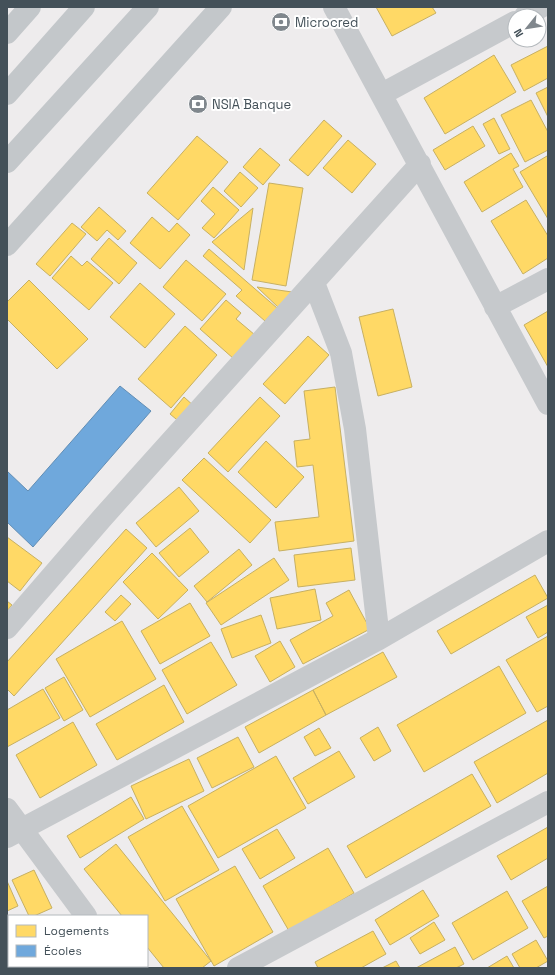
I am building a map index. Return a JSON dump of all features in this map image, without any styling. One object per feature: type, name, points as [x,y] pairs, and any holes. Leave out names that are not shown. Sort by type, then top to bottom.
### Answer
[{"type":"main road","points":[[7,33],[30,7]]},
{"type":"main road","points":[[7,94],[84,7]]},
{"type":"main road","points":[[7,162],[148,7]]},
{"type":"main road","points":[[7,245],[221,7]]},
{"type":"street","points":[[334,7],[420,164],[548,404]]},
{"type":"street","points":[[382,94],[507,26]]},
{"type":"street","points":[[7,628],[108,511],[420,164]]},
{"type":"street","points":[[495,307],[548,279]]},
{"type":"street","points":[[314,283],[341,353],[355,429],[379,639]]},
{"type":"street","points":[[15,833],[379,639],[548,541]]},
{"type":"street","points":[[238,968],[548,802]]},
{"type":"street","points":[[7,810],[15,833],[85,915]]},
{"type":"building: Logements","points":[[376,7],[432,7],[436,13],[392,36]]},
{"type":"building: Logements","points":[[547,47],[548,78],[524,91],[511,65],[544,48],[547,48]]},
{"type":"building: Logements","points":[[494,55],[516,92],[445,134],[424,98]]},
{"type":"building: Logements","points":[[548,87],[548,117],[536,93]]},
{"type":"building: Logements","points":[[531,100],[548,132],[548,150],[525,162],[501,115]]},
{"type":"building: Logements","points":[[494,118],[510,149],[499,154],[483,124]]},
{"type":"building: Logements","points":[[324,120],[342,136],[308,176],[289,160]]},
{"type":"building: Logements","points":[[473,126],[485,146],[445,170],[433,150]]},
{"type":"building: Logements","points":[[197,136],[228,162],[178,220],[147,193]]},
{"type":"building: Logements","points":[[348,140],[376,164],[352,193],[323,168]]},
{"type":"building: Logements","points":[[260,148],[280,165],[263,185],[243,167]]},
{"type":"building: Logements","points":[[511,153],[519,166],[513,169],[523,187],[482,212],[464,182]]},
{"type":"building: Logements","points":[[547,156],[548,159],[548,219],[520,172]]},
{"type":"building: Logements","points":[[240,172],[258,188],[241,207],[224,191]]},
{"type":"building: Logements","points":[[269,183],[303,188],[286,286],[252,280]]},
{"type":"building: Logements","points":[[213,187],[239,210],[214,238],[202,228],[215,214],[201,201]]},
{"type":"building: Logements","points":[[526,200],[548,236],[548,258],[523,274],[491,221]]},
{"type":"building: Logements","points":[[99,207],[126,231],[118,240],[107,230],[97,241],[81,227]]},
{"type":"building: Logements","points":[[253,208],[244,270],[212,242]]},
{"type":"building: Logements","points":[[152,217],[169,232],[177,223],[190,235],[160,269],[130,243]]},
{"type":"building: Logements","points":[[72,223],[86,234],[50,276],[36,264]]},
{"type":"building: Logements","points":[[109,238],[137,263],[119,284],[91,259]]},
{"type":"building: Logements","points":[[209,249],[277,308],[265,321],[236,296],[242,290],[203,256]]},
{"type":"building: Logements","points":[[71,256],[82,266],[87,261],[113,283],[89,310],[52,278]]},
{"type":"building: Logements","points":[[186,260],[226,294],[202,321],[163,287]]},
{"type":"building: Logements","points":[[29,280],[88,339],[57,369],[7,319],[7,302]]},
{"type":"building: Logements","points":[[140,283],[175,314],[145,348],[110,317]]},
{"type":"building: Logements","points":[[257,287],[292,292],[281,310]]},
{"type":"building: Logements","points":[[226,300],[241,313],[236,319],[255,335],[234,359],[200,329]]},
{"type":"building: Logements","points":[[393,309],[412,387],[378,396],[359,317]]},
{"type":"building: Logements","points":[[548,311],[548,367],[524,325]]},
{"type":"building: Logements","points":[[185,326],[217,355],[171,408],[138,379]]},
{"type":"building: Logements","points":[[308,336],[329,355],[285,404],[263,384]]},
{"type":"building: Logements","points":[[335,387],[354,541],[279,551],[275,522],[319,517],[313,465],[297,467],[294,441],[310,439],[304,391]]},
{"type":"building: Logements","points":[[184,397],[196,408],[182,424],[170,414]]},
{"type":"building: Logements","points":[[260,397],[280,416],[228,472],[208,453]]},
{"type":"building: Logements","points":[[266,441],[304,477],[276,508],[238,472]]},
{"type":"building: Logements","points":[[204,458],[271,520],[250,543],[182,480]]},
{"type":"building: Logements","points":[[179,487],[199,511],[156,547],[136,523]]},
{"type":"building: Logements","points":[[190,528],[209,552],[179,577],[159,553]]},
{"type":"building: Logements","points":[[126,529],[147,548],[14,696],[7,689],[7,662]]},
{"type":"building: Logements","points":[[7,537],[42,563],[20,591],[7,581]]},
{"type":"building: Logements","points":[[351,548],[355,580],[298,587],[294,555]]},
{"type":"building: Logements","points":[[239,549],[252,565],[207,602],[194,586]]},
{"type":"building: Logements","points":[[152,553],[188,590],[158,619],[123,582]]},
{"type":"building: Logements","points":[[274,558],[289,580],[221,625],[206,603]]},
{"type":"building: Logements","points":[[535,575],[548,598],[451,654],[437,631]]},
{"type":"building: Logements","points":[[315,589],[321,620],[277,629],[270,598]]},
{"type":"building: Logements","points":[[349,590],[370,629],[303,664],[290,640],[333,616],[326,603]]},
{"type":"building: Logements","points":[[121,595],[131,604],[115,621],[105,612]]},
{"type":"building: Logements","points":[[7,601],[12,605],[7,611]]},
{"type":"building: Logements","points":[[190,603],[210,636],[160,664],[141,631]]},
{"type":"building: Logements","points":[[548,605],[548,632],[538,638],[526,617]]},
{"type":"building: Logements","points":[[261,615],[271,643],[232,658],[221,629]]},
{"type":"building: Logements","points":[[122,621],[156,679],[90,717],[56,659]]},
{"type":"building: Logements","points":[[548,636],[548,706],[537,712],[506,660]]},
{"type":"building: Logements","points":[[280,641],[295,667],[270,682],[255,656]]},
{"type":"building: Logements","points":[[211,642],[237,685],[187,714],[162,670]]},
{"type":"building: Logements","points":[[383,652],[397,677],[326,715],[313,690]]},
{"type":"building: Logements","points":[[499,666],[526,713],[424,772],[397,725]]},
{"type":"building: Logements","points":[[64,677],[83,710],[64,721],[45,688]]},
{"type":"building: Logements","points":[[164,685],[184,722],[117,760],[96,724]]},
{"type":"building: Logements","points":[[43,689],[60,718],[7,747],[7,710]]},
{"type":"building: Logements","points":[[313,690],[326,715],[259,753],[245,727]]},
{"type":"building: Logements","points":[[548,720],[548,773],[497,803],[474,762]]},
{"type":"building: Logements","points":[[73,722],[97,765],[40,798],[16,755]]},
{"type":"building: Logements","points":[[378,727],[391,751],[374,761],[360,738]]},
{"type":"building: Logements","points":[[319,728],[331,748],[315,756],[304,737]]},
{"type":"building: Logements","points":[[238,737],[254,767],[212,788],[197,758]]},
{"type":"building: Logements","points":[[339,751],[355,777],[308,804],[293,778]]},
{"type":"building: Logements","points":[[276,756],[306,808],[218,858],[188,806]]},
{"type":"building: Logements","points":[[189,759],[204,791],[146,819],[131,786]]},
{"type":"building: Logements","points":[[472,774],[491,806],[366,878],[347,846]]},
{"type":"building: Logements","points":[[131,797],[144,819],[80,858],[67,836]]},
{"type":"building: Logements","points":[[182,806],[219,870],[165,901],[128,837]]},
{"type":"building: Logements","points":[[548,827],[548,858],[511,880],[497,856]]},
{"type":"building: Logements","points":[[277,829],[295,858],[260,879],[242,849]]},
{"type":"building: Logements","points":[[116,844],[211,961],[202,968],[164,968],[148,948],[148,915],[121,915],[84,869]]},
{"type":"building: Logements","points":[[328,848],[354,893],[289,931],[263,886]]},
{"type":"building: Logements","points":[[235,866],[273,932],[214,966],[176,899]]},
{"type":"building: Logements","points":[[34,870],[52,908],[36,915],[29,915],[12,880]]},
{"type":"building: Logements","points":[[7,881],[18,906],[7,911]]},
{"type":"building: Logements","points":[[548,886],[548,936],[544,938],[522,901]]},
{"type":"building: Logements","points":[[423,890],[439,916],[390,945],[375,920]]},
{"type":"building: Logements","points":[[507,891],[528,928],[473,960],[452,923]]},
{"type":"building: Logements","points":[[434,922],[445,940],[420,954],[410,938]]},
{"type":"building: Logements","points":[[373,931],[386,954],[361,968],[318,968],[315,962]]},
{"type":"building: Logements","points":[[536,940],[548,961],[536,968],[520,968],[512,954]]},
{"type":"building: Logements","points":[[8,946],[7,966],[7,947]]},
{"type":"building: Logements","points":[[455,947],[464,964],[456,968],[416,968]]},
{"type":"building: Logements","points":[[507,956],[514,968],[487,968]]},
{"type":"building: Logements","points":[[396,961],[400,968],[382,968]]},
{"type":"building: Logements","points":[[12,967],[55,967],[9,968]]},
{"type":"building: Logements","points":[[60,967],[110,968],[60,968]]},
{"type":"building: Écoles","points":[[120,386],[151,411],[33,547],[7,522],[7,471],[28,491]]},
{"type":"place","name":"Microcred","points":[[281,22]]},
{"type":"place","name":"NSIA Banque","points":[[198,104]]}]
